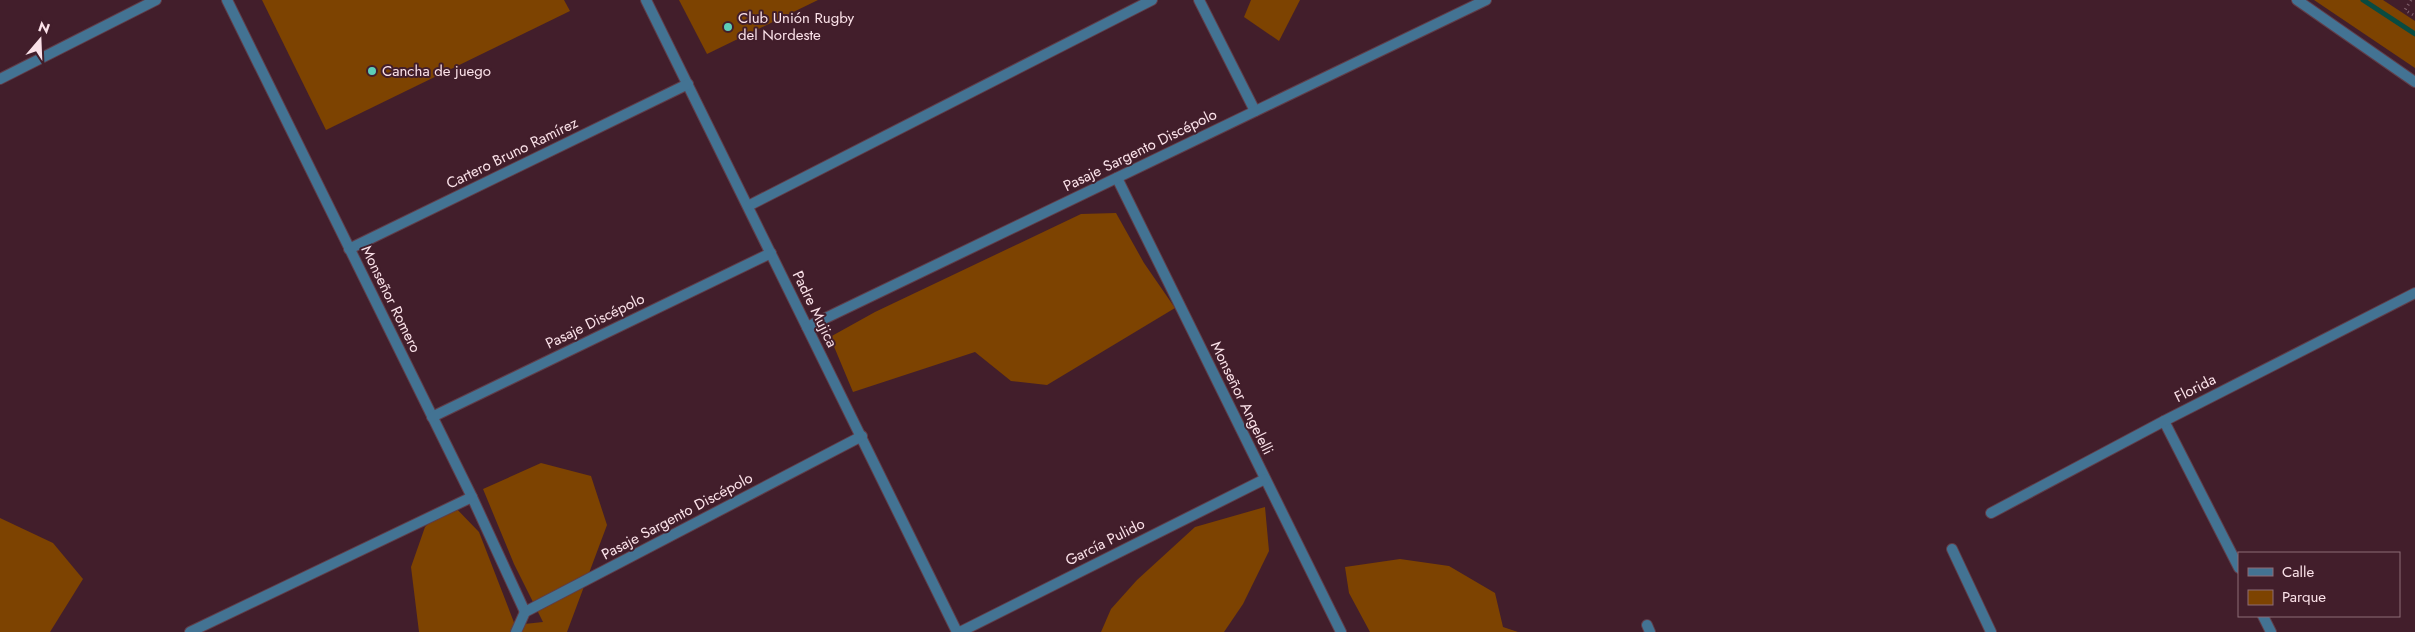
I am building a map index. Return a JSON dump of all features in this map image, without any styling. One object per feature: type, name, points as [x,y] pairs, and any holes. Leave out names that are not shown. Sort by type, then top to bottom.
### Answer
[{"type":"street","points":[[0,79],[156,0]]},
{"type":"street","name":"Monseñor Romero","points":[[227,0],[472,497],[525,612]]},
{"type":"street","name":"Padre Mujica","points":[[646,0],[958,632]]},
{"type":"street","points":[[748,206],[1152,0]]},
{"type":"street","points":[[1199,0],[1255,111]]},
{"type":"street","name":"Pasaje Sargento Discépolo","points":[[807,327],[1486,0]]},
{"type":"street","points":[[2296,0],[2415,82]]},
{"type":"street","name":"Cartero Bruno Ramírez","points":[[350,249],[688,84]]},
{"type":"street","name":"Monseñor Angelelli","points":[[1117,178],[1341,632]]},
{"type":"street","name":"Pasaje Discépolo","points":[[432,417],[771,252]]},
{"type":"street","name":"Florida","points":[[1991,513],[2164,420],[2415,293]]},
{"type":"street","points":[[2164,420],[2238,566]]},
{"type":"street","name":"Pasaje Sargento Discépolo","points":[[525,612],[862,436]]},
{"type":"street","name":"García Pulido","points":[[958,632],[1265,479]]},
{"type":"street","points":[[190,632],[472,497]]},
{"type":"street","points":[[1952,549],[1991,632]]},
{"type":"street","points":[[516,632],[525,612]]},
{"type":"street","points":[[2264,617],[2271,632]]},
{"type":"path","points":[[2411,0],[2405,10],[2415,16]]},
{"type":"green space","name":"Cancha de juego","points":[[262,0],[564,0],[570,11],[326,130]]},
{"type":"green space","name":"Club Unión Rugby del Nordeste","points":[[679,0],[818,0],[707,54]]},
{"type":"green space","points":[[1251,0],[1300,0],[1279,41],[1244,17]]},
{"type":"green space","points":[[2314,0],[2383,0],[2415,21],[2415,68]]},
{"type":"green space","points":[[1116,213],[1144,263],[1175,308],[1047,385],[1011,381],[975,352],[853,392],[830,337],[875,312],[1081,214]]},
{"type":"green space","points":[[541,463],[591,476],[607,525],[567,632],[419,632],[411,567],[425,527],[450,502],[479,532],[515,625],[543,622],[514,564],[483,489]]},
{"type":"green space","points":[[1265,507],[1269,551],[1243,604],[1224,632],[1101,632],[1111,609],[1137,580],[1195,527]]},
{"type":"green space","points":[[0,518],[53,543],[83,579],[50,632],[0,632]]},
{"type":"green space","points":[[1400,559],[1449,566],[1495,593],[1503,627],[1518,632],[1370,632],[1349,593],[1345,567]]},
{"type":"waterway","points":[[2363,0],[2415,34]]},
{"type":"place","name":"Club Unión Rugby del Nordeste","points":[[728,27]]},
{"type":"place","name":"Cancha de juego","points":[[372,71]]}]
